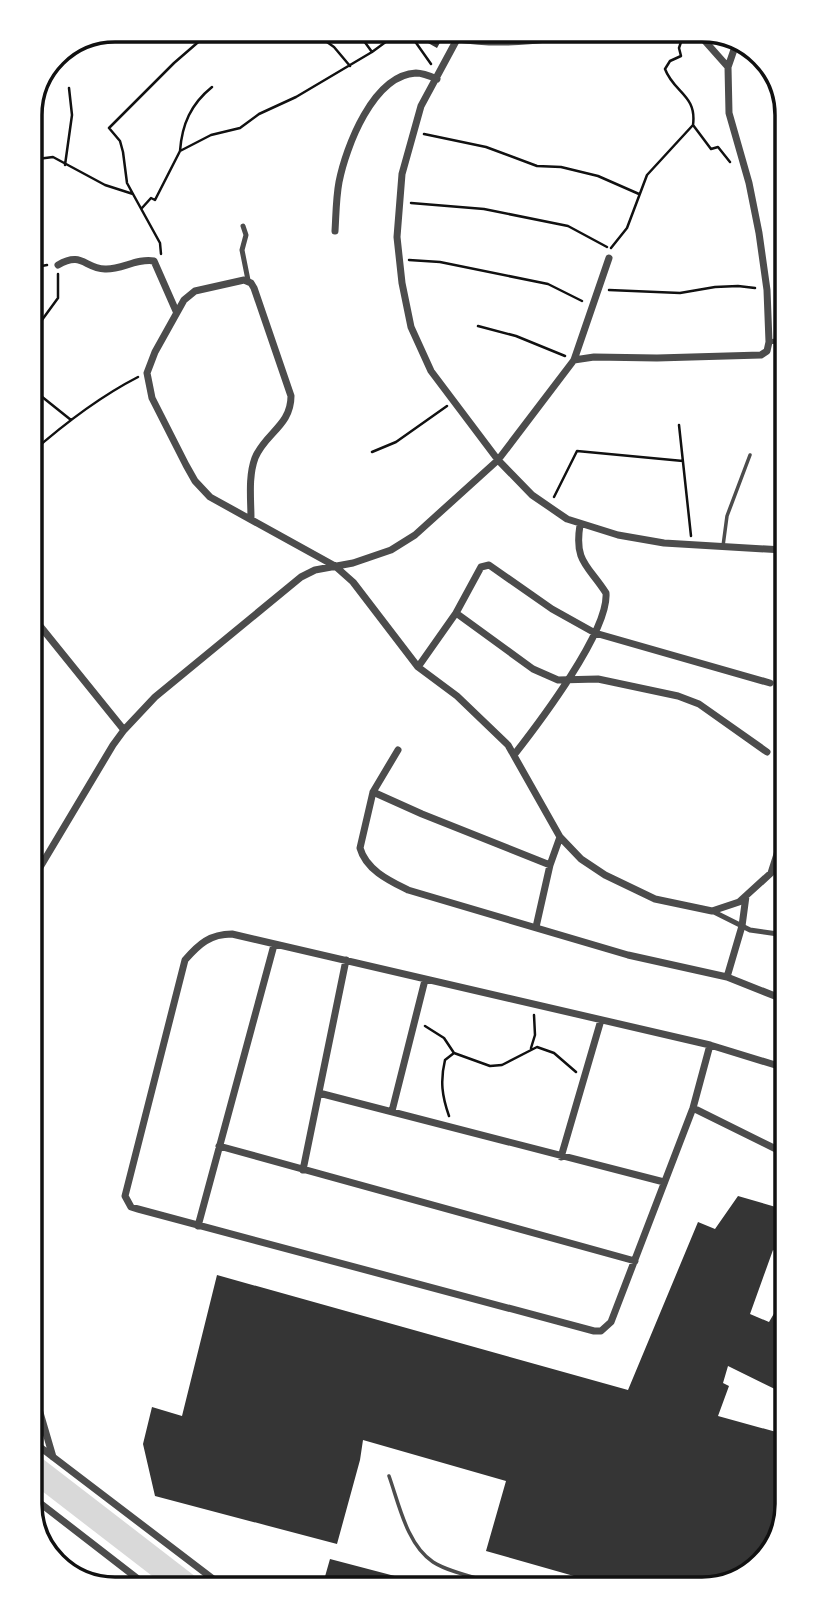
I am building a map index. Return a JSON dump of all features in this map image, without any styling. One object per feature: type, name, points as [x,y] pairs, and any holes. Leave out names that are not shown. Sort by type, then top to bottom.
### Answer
[{"type":"street","points":[[456,42],[421,106],[402,174],[397,237],[411,327],[431,371],[498,460],[548,508],[580,524],[618,535],[692,546],[775,550]]},
{"type":"street","points":[[490,42],[516,42]]},
{"type":"street","points":[[706,42],[728,67]]},
{"type":"street","points":[[575,360],[594,357],[761,355],[767,351],[767,290],[759,233],[749,183],[729,113],[728,67],[734,50]]},
{"type":"street","points":[[335,231],[338,184],[342,168],[376,96],[388,84],[411,74],[438,77]]},
{"type":"street","points":[[243,226],[246,234],[242,250],[248,280],[254,288],[282,370],[291,407],[289,414],[255,458],[252,471],[251,519]]},
{"type":"street","points":[[58,265],[78,258],[103,269],[110,269],[149,260],[157,264],[176,311]]},
{"type":"street","points":[[42,864],[124,730],[155,697],[301,577],[315,570],[354,563],[391,550],[415,535],[498,460],[575,360],[609,258]]},
{"type":"street","points":[[248,280],[195,291],[184,300],[176,311],[147,373],[152,398],[195,481],[222,505],[335,566],[353,582],[418,667],[457,696],[499,734],[514,755],[560,837],[581,859],[605,875],[655,899],[712,911],[750,930],[775,934]]},
{"type":"street","points":[[769,342],[775,341]]},
{"type":"street","points":[[514,755],[567,681],[595,633],[605,606],[606,593],[589,571],[578,550],[580,524]]},
{"type":"street","points":[[418,667],[456,613],[481,567],[492,565],[552,610],[595,633],[770,683]]},
{"type":"street","points":[[456,613],[533,669],[558,680],[598,678],[678,696],[699,704],[767,752]]},
{"type":"street","points":[[42,628],[124,730]]},
{"type":"street","points":[[398,750],[373,792],[360,848],[363,858],[386,879],[408,890],[628,955],[727,977],[775,996]]},
{"type":"street","points":[[373,792],[550,865]]},
{"type":"street","points":[[536,927],[550,865],[560,837]]},
{"type":"street","points":[[712,911],[738,902],[746,896],[771,873],[775,860]]},
{"type":"street","points":[[727,977],[742,926],[746,896]]},
{"type":"street","points":[[710,1045],[693,1108],[635,1261],[611,1322],[601,1331],[198,1226],[138,1209],[127,1203],[126,1187],[185,960],[208,938],[220,934],[232,934],[710,1045],[775,1065]]},
{"type":"street","points":[[198,1226],[274,945]]},
{"type":"street","points":[[303,1170],[346,960]]},
{"type":"street","points":[[393,1111],[425,980]]},
{"type":"street","points":[[561,1157],[601,1020]]},
{"type":"street","points":[[319,1093],[664,1182]]},
{"type":"street","points":[[693,1108],[775,1149]]},
{"type":"street","points":[[219,1146],[635,1261]]},
{"type":"street","points":[[42,1419],[53,1457]]},
{"type":"street","points":[[42,1449],[211,1577]]},
{"type":"street","points":[[42,1505],[135,1577]]},
{"type":"lane","points":[[723,548],[727,516],[750,455]]},
{"type":"lane","points":[[389,1476],[407,1526],[423,1554],[436,1564],[476,1577]]},
{"type":"path","points":[[162,278],[160,243],[127,183],[120,141],[109,128],[198,42]]},
{"type":"path","points":[[327,42],[350,66]]},
{"type":"path","points":[[365,42],[372,52]]},
{"type":"path","points":[[180,151],[211,135],[240,128],[259,114],[296,97],[350,66],[386,42]]},
{"type":"path","points":[[415,42],[438,77]]},
{"type":"path","points":[[681,42],[681,56],[670,61],[665,69],[669,78],[687,96],[693,107],[693,125],[711,149],[718,147],[733,165]]},
{"type":"path","points":[[142,208],[151,198],[155,200],[180,151],[181,135],[187,117],[200,97],[212,87]]},
{"type":"path","points":[[65,165],[72,115],[69,88]]},
{"type":"path","points":[[400,201],[484,209],[568,226],[610,249],[627,228],[647,175],[693,125]]},
{"type":"path","points":[[414,132],[486,148],[537,166],[561,167],[598,176],[639,194]]},
{"type":"path","points":[[42,158],[53,157],[105,185],[133,194]]},
{"type":"path","points":[[399,259],[440,262],[548,284],[593,306]]},
{"type":"path","points":[[42,267],[58,265],[58,298],[42,320]]},
{"type":"path","points":[[598,290],[680,293],[703,288],[738,286],[767,290]]},
{"type":"path","points":[[478,326],[526,340],[575,360]]},
{"type":"path","points":[[42,444],[116,388],[147,373]]},
{"type":"path","points":[[42,397],[71,420]]},
{"type":"path","points":[[372,452],[396,442],[453,402]]},
{"type":"path","points":[[679,425],[692,546]]},
{"type":"path","points":[[548,508],[577,451],[683,461]]},
{"type":"path","points":[[531,1048],[536,1035],[536,1005]]},
{"type":"path","points":[[415,1022],[437,1032],[449,1043],[454,1053],[490,1066],[502,1065],[537,1047],[554,1053],[584,1077]]},
{"type":"path","points":[[454,1053],[445,1060],[441,1083],[445,1105],[456,1128]]},
{"type":"building","points":[[429,42],[440,42],[437,48]]},
{"type":"building","points":[[738,1196],[775,1207],[775,1251],[773,1250],[750,1314],[769,1322],[775,1312],[775,1389],[728,1366],[723,1383],[729,1386],[718,1416],[775,1432],[773,1523],[757,1552],[730,1571],[702,1577],[577,1577],[486,1551],[506,1481],[363,1440],[337,1544],[155,1496],[143,1444],[152,1407],[182,1416],[217,1275],[628,1390],[698,1222],[715,1229]]},
{"type":"building","points":[[330,1559],[399,1577],[325,1577]]},
{"type":"waterway","points":[[42,1475],[175,1577]]}]
